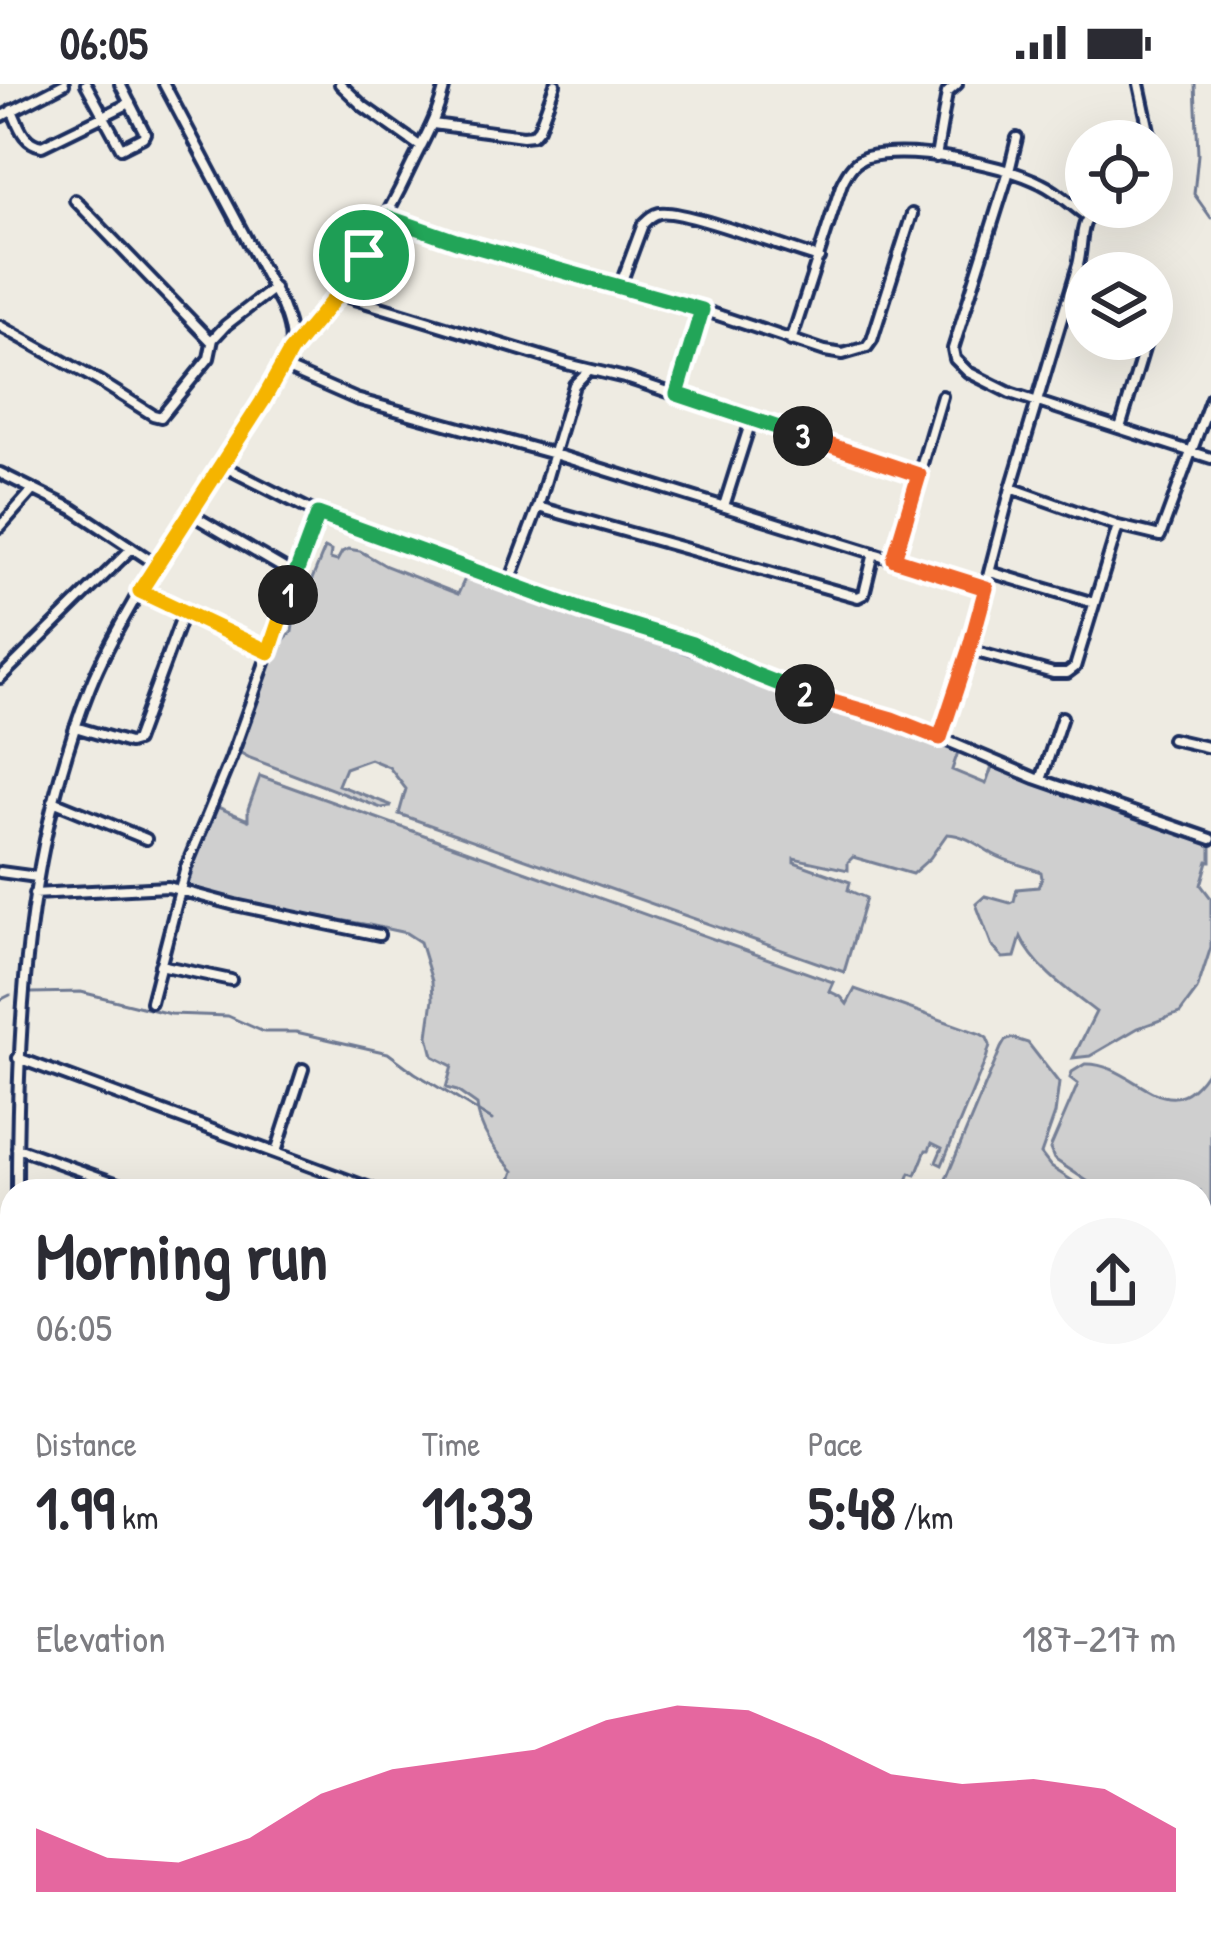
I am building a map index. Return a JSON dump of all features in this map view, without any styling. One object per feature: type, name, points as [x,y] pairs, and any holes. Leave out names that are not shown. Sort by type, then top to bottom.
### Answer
[{"type":"street","points":[[86,84],[121,148],[143,137],[144,129],[120,84]]},
{"type":"street","points":[[164,84],[274,289],[289,326],[290,352]]},
{"type":"street","points":[[340,84],[421,147]]},
{"type":"street","points":[[17,1179],[18,1058],[34,894],[53,801],[104,655],[290,352],[338,294],[387,217],[433,124],[445,84]]},
{"type":"street","points":[[433,124],[533,135],[555,84]]},
{"type":"street","points":[[936,157],[947,93],[957,84]]},
{"type":"street","points":[[1139,84],[1147,120]]},
{"type":"street","points":[[0,116],[56,86]]},
{"type":"street","points":[[12,110],[30,143],[42,146],[130,103]]},
{"type":"street","points":[[1017,138],[953,355],[968,372],[1010,393],[1211,458]]},
{"type":"street","points":[[791,340],[842,183],[850,168],[866,158],[936,157],[1009,171],[1045,185],[1065,200]]},
{"type":"street","points":[[75,200],[212,342]]},
{"type":"street","points":[[620,286],[643,224],[664,212],[819,258]]},
{"type":"street","points":[[387,217],[843,353],[867,347],[872,340],[912,214]]},
{"type":"street","points":[[940,738],[1081,254],[1082,228]]},
{"type":"street","points":[[0,326],[161,417],[209,358],[212,342],[226,325],[274,289]]},
{"type":"street","points":[[338,294],[677,394],[919,475]]},
{"type":"street","points":[[677,394],[702,310]]},
{"type":"street","points":[[1120,428],[1141,360]]},
{"type":"street","points":[[567,364],[574,385]]},
{"type":"street","points":[[283,367],[356,399],[554,454],[986,588]]},
{"type":"street","points":[[509,584],[574,385],[590,370]]},
{"type":"street","points":[[894,559],[942,396]]},
{"type":"street","points":[[1011,488],[1160,536],[1211,398]]},
{"type":"street","points":[[724,506],[752,418]]},
{"type":"street","points":[[221,465],[318,514],[584,611],[674,637],[789,689],[892,719],[1040,779],[1211,839]]},
{"type":"street","points":[[0,473],[73,509],[156,564]]},
{"type":"street","points":[[0,527],[32,490]]},
{"type":"street","points":[[538,506],[858,597],[864,594],[874,553]]},
{"type":"street","points":[[189,514],[295,574]]},
{"type":"street","points":[[151,1002],[179,890],[318,514]]},
{"type":"street","points":[[969,650],[1067,673],[1077,663],[1118,526]]},
{"type":"street","points":[[0,678],[132,548]]},
{"type":"street","points":[[990,572],[1094,603]]},
{"type":"street","points":[[140,591],[269,652]]},
{"type":"street","points":[[76,727],[136,741],[184,611]]},
{"type":"street","points":[[1040,779],[1062,717]]},
{"type":"street","points":[[1172,740],[1211,748]]},
{"type":"street","points":[[53,801],[146,839]]},
{"type":"street","points":[[0,872],[38,878]]},
{"type":"street","points":[[34,894],[153,887],[179,890],[379,935]]},
{"type":"street","points":[[160,965],[231,980]]},
{"type":"street","points":[[18,1058],[347,1179]]},
{"type":"street","points":[[276,1152],[303,1069]]},
{"type":"street","points":[[17,1148],[104,1179]]},
{"type":"shaded area","points":[[325,548],[331,551],[330,559],[337,561],[348,549],[360,551],[458,594],[467,574],[958,752],[952,770],[986,784],[993,764],[1211,844],[1211,861],[1201,885],[1211,898],[1211,947],[1197,990],[1180,1013],[1138,1028],[1090,1056],[1073,1058],[1096,1012],[1044,969],[1021,937],[1015,957],[1003,958],[992,946],[976,904],[985,896],[1010,903],[1017,889],[1038,887],[1041,872],[998,857],[966,838],[947,834],[912,874],[853,857],[848,870],[794,858],[794,862],[850,882],[848,890],[866,898],[844,972],[399,814],[406,789],[389,767],[370,759],[345,768],[338,785],[390,807],[381,808],[250,758],[239,752],[249,706],[274,654],[292,632],[286,613],[297,582],[310,584]]},
{"type":"shaded area","points":[[260,776],[833,982],[829,991],[847,1004],[855,989],[981,1034],[990,1045],[986,1059],[942,1165],[936,1162],[942,1148],[932,1143],[916,1175],[910,1173],[908,1179],[511,1179],[514,1171],[485,1133],[477,1105],[446,1088],[452,1066],[433,1056],[428,1036],[432,981],[420,942],[406,933],[369,925],[214,898],[184,883],[213,805],[248,820]]},
{"type":"shaded area","points":[[1005,1041],[1028,1043],[1059,1083],[1055,1114],[1041,1154],[1070,1179],[946,1179]]},
{"type":"shaded area","points":[[1085,1064],[1104,1067],[1166,1097],[1180,1096],[1195,1086],[1211,1065],[1211,1179],[1084,1179],[1054,1159],[1050,1149],[1078,1084],[1070,1078]]},
{"type":"waterway","points":[[1195,84],[1198,154],[1194,194],[1211,218]]},
{"type":"waterway","points":[[31,993],[81,992],[170,1014],[228,1016],[264,1032],[296,1032],[388,1053],[492,1120]]},
{"type":"waterway","points":[[0,1000],[10,995]]},
{"type":"route","points":[[387,217],[702,310],[677,394],[919,475],[894,559],[986,588],[940,738],[789,689],[692,644],[584,611],[318,514],[269,652],[140,591],[290,352],[364,255],[387,217]]}]
